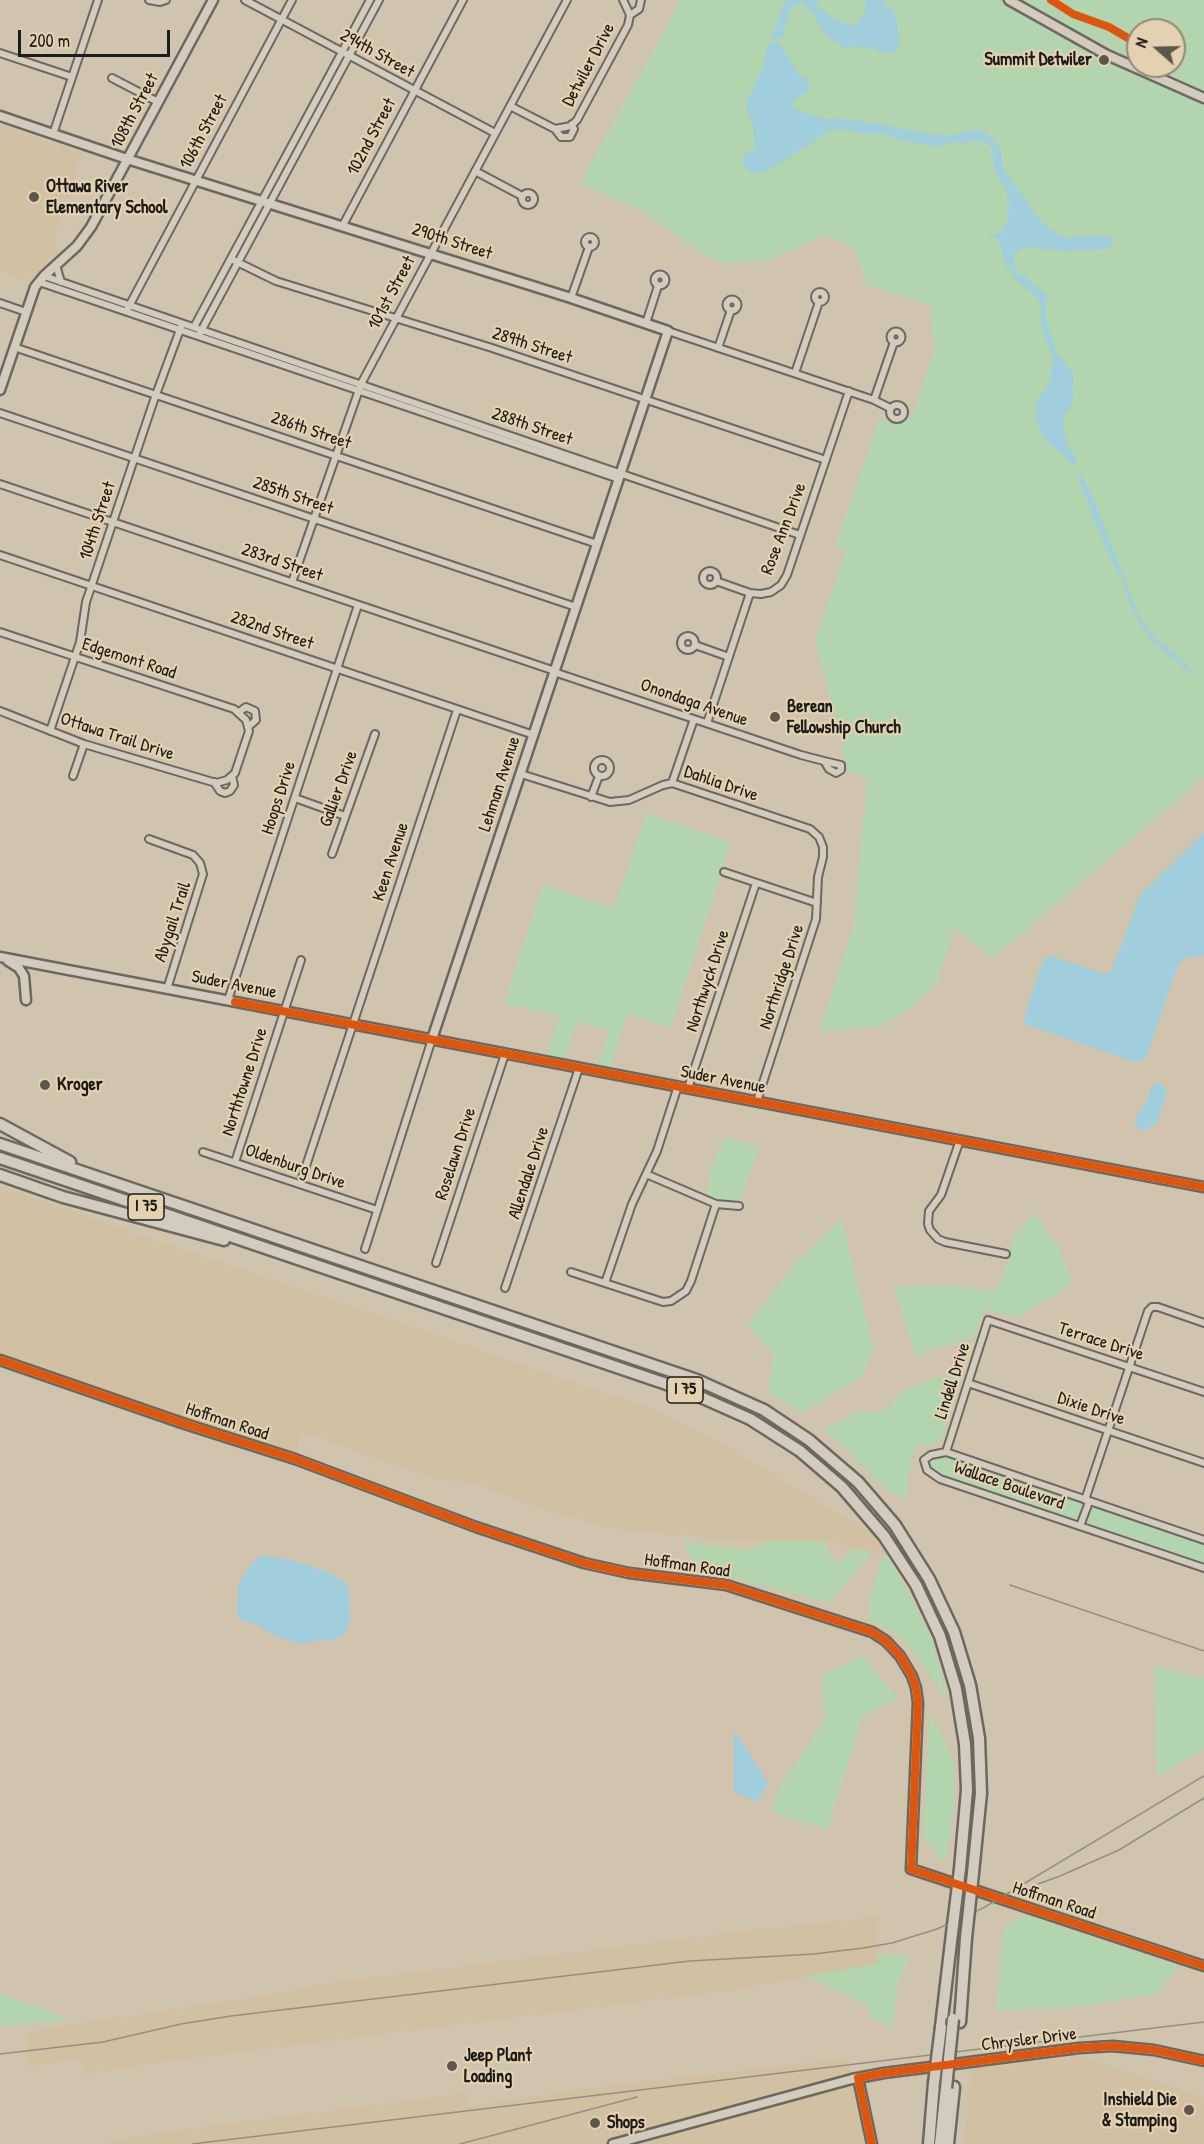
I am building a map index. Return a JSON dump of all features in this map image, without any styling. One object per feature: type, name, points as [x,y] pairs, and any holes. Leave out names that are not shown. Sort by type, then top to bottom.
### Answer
[{"type":"highway","points":[[0,1124],[94,1176]]},
{"type":"highway","name":"I 75","points":[[0,1144],[714,1386],[764,1410],[817,1446],[858,1482],[893,1523],[931,1582],[954,1632],[975,1711],[981,1793],[950,2087]]},
{"type":"highway","name":"I 75","points":[[0,1158],[647,1377],[725,1407],[766,1428],[800,1451],[835,1480],[867,1514],[892,1546],[929,1610],[954,1680],[961,1717],[966,1790],[960,1869],[928,2142]]},
{"type":"highway","points":[[0,1174],[86,1204],[292,1257]]},
{"type":"highway","points":[[940,2144],[950,2087]]},
{"type":"highway","points":[[948,2144],[950,2087]]},
{"type":"street","points":[[53,134],[98,0]]},
{"type":"street","points":[[149,0],[160,2],[166,0]]},
{"type":"street","name":"108th Street","points":[[0,390],[26,312],[41,279],[82,240],[213,0]]},
{"type":"street","name":"294th Street","points":[[245,0],[495,133]]},
{"type":"street","name":"106th Street","points":[[128,308],[292,0]]},
{"type":"street","points":[[198,331],[346,53],[370,0]]},
{"type":"street","points":[[346,53],[379,0]]},
{"type":"street","name":"102nd Street","points":[[342,225],[463,0]]},
{"type":"street","name":"101st Street","points":[[292,582],[359,387],[567,0]]},
{"type":"street","points":[[623,0],[629,11]]},
{"type":"street","name":"Detwiler Drive","points":[[555,129],[563,128],[577,120],[628,25],[629,11],[639,9],[641,0]]},
{"type":"street","points":[[1009,0],[1107,55],[1204,98]]},
{"type":"street","points":[[0,53],[72,77]]},
{"type":"street","points":[[112,78],[158,102]]},
{"type":"street","points":[[510,106],[555,129],[561,137],[570,137],[573,132],[572,124]]},
{"type":"street","name":"290th Street","points":[[0,116],[127,159],[571,298],[849,391],[890,408]]},
{"type":"street","points":[[475,171],[522,196]]},
{"type":"street","points":[[571,298],[589,247]]},
{"type":"street","name":"289th Street","points":[[235,260],[276,281],[396,318],[826,460]]},
{"type":"street","points":[[56,265],[60,282]]},
{"type":"street","name":"288th Street","points":[[41,279],[620,476],[800,534]]},
{"type":"street","name":"288th Street","points":[[41,279],[60,282],[128,308]]},
{"type":"street","points":[[646,323],[658,286]]},
{"type":"street","points":[[795,373],[819,302]]},
{"type":"street","points":[[0,303],[26,312]]},
{"type":"street","points":[[718,348],[731,310]]},
{"type":"street","name":"104th Street","points":[[50,731],[83,630],[85,609],[92,586],[181,326]]},
{"type":"street","name":"Lehman Avenue","points":[[365,1249],[432,1040],[668,331]]},
{"type":"street","points":[[874,400],[894,342]]},
{"type":"street","name":"286th Street","points":[[14,347],[597,544]]},
{"type":"street","name":"Rose Ann Drive","points":[[707,723],[750,593],[767,594],[781,585],[787,575],[849,391]]},
{"type":"street","name":"285th Street","points":[[0,413],[576,607]]},
{"type":"street","name":"283rd Street","points":[[0,484],[555,672]]},
{"type":"street","name":"282nd Street","points":[[0,555],[534,735]]},
{"type":"street","points":[[717,581],[750,593]]},
{"type":"street","name":"Hoops Drive","points":[[228,1000],[358,605]]},
{"type":"street","name":"Edgemont Road","points":[[0,632],[239,712],[246,720],[248,727]]},
{"type":"street","points":[[695,645],[729,657]]},
{"type":"street","name":"Onondaga Avenue","points":[[555,672],[824,761]]},
{"type":"street","points":[[214,782],[220,791],[225,793],[230,791],[234,785],[229,778],[238,769],[249,736],[248,727],[256,720],[255,711],[248,707],[239,712]]},
{"type":"street","name":"Keen Avenue","points":[[300,1184],[457,710]]},
{"type":"street","name":"Ottawa Trail Drive","points":[[0,711],[84,744],[214,782],[229,778]]},
{"type":"street","points":[[672,783],[694,719]]},
{"type":"street","name":"Gallier Drive","points":[[332,854],[375,734]]},
{"type":"street","points":[[73,776],[84,744]]},
{"type":"street","name":"Dahlia Drive","points":[[521,774],[605,801],[625,801],[672,783],[810,830]]},
{"type":"street","points":[[591,797],[599,776]]},
{"type":"street","points":[[295,798],[345,816]]},
{"type":"street","name":"Northridge Drive","points":[[757,1101],[812,934],[823,847],[819,837],[810,830]]},
{"type":"street","name":"Abygail Trail","points":[[149,839],[188,852],[200,863],[202,879],[167,989]]},
{"type":"street","points":[[724,872],[817,903]]},
{"type":"street","name":"Northwyck Drive","points":[[688,1088],[756,883]]},
{"type":"street","points":[[0,957],[22,972],[25,980],[26,1000]]},
{"type":"street","name":"Suder Avenue","points":[[0,957],[1204,1187]]},
{"type":"street","points":[[283,1011],[301,960]]},
{"type":"street","name":"Northtowne Drive","points":[[235,1162],[283,1011]]},
{"type":"street","name":"Roselawn Drive","points":[[436,1263],[505,1054]]},
{"type":"street","name":"Allendale Drive","points":[[505,1288],[579,1068]]},
{"type":"street","points":[[605,1283],[632,1204],[657,1151],[678,1086]]},
{"type":"street","points":[[960,1140],[944,1189],[929,1211],[928,1224],[934,1234],[945,1242],[1006,1254]]},
{"type":"street","name":"Oldenburg Drive","points":[[203,1152],[377,1210]]},
{"type":"street","points":[[646,1174],[716,1204],[740,1206]]},
{"type":"street","points":[[571,1272],[663,1302],[680,1297],[691,1281],[716,1204]]},
{"type":"street","points":[[1080,1526],[1108,1431],[1148,1311],[1152,1307],[1158,1307],[1204,1323]]},
{"type":"street","name":"Terrace Drive","points":[[988,1320],[1204,1392]]},
{"type":"street","name":"Lindell Drive","points":[[946,1452],[988,1320]]},
{"type":"street","name":"Hoffman Road","points":[[0,1360],[315,1466],[476,1527],[584,1563],[629,1573],[726,1585],[872,1632],[886,1641],[900,1656],[916,1688],[918,1703],[911,1869],[1204,1966]]},
{"type":"street","name":"Dixie Drive","points":[[968,1383],[1204,1463]]},
{"type":"street","name":"Wallace Boulevard","points":[[1204,1540],[946,1452],[931,1455],[924,1460],[930,1474],[940,1479],[1204,1568]]},
{"type":"street","name":"Chrysler Drive","points":[[613,2144],[858,2078],[892,2072],[1102,2047],[1154,2050],[1204,2061]]},
{"type":"street","points":[[858,2078],[872,2144]]},
{"type":"shaded area","name":"Ottawa River Elementary School","points":[[0,125],[83,153],[53,241],[64,254],[28,281],[0,271]]},
{"type":"shaded area","points":[[0,1187],[647,1407],[716,1440],[852,1522],[885,1537],[901,1560],[831,1542],[709,1538],[609,1528],[536,1507],[469,1482],[438,1480],[302,1432],[295,1459],[0,1360]]},
{"type":"shaded area","points":[[879,1917],[877,1964],[726,1991],[147,2064],[84,2074],[82,2058],[28,2067],[26,2033],[81,2023],[256,1997],[324,1984],[754,1930]]},
{"type":"shaded area","points":[[1081,2057],[1204,2097],[1204,2144],[964,2144],[970,2069]]},
{"type":"shaded area","points":[[848,2058],[867,2144],[105,2144],[144,2135],[467,2093],[468,2107],[575,2090]]},
{"type":"green space","points":[[681,0],[999,0],[1126,69],[1126,78],[1147,78],[1204,103],[1204,777],[993,958],[954,927],[937,985],[913,1006],[881,1027],[820,1031],[854,923],[867,779],[848,771],[815,639],[846,550],[835,546],[879,419],[897,425],[912,417],[935,346],[929,305],[866,285],[855,248],[826,235],[770,260],[730,264],[706,256],[642,211],[580,183]]},
{"type":"green space","points":[[1019,0],[1204,0],[1204,92],[1172,78],[1186,78],[1186,18],[1126,18],[1126,56]]},
{"type":"green space","points":[[646,813],[731,843],[670,1028],[628,1014],[609,1070],[597,1067],[608,1031],[577,1021],[564,1062],[546,1058],[559,1016],[504,1004],[543,885],[614,908]]},
{"type":"green space","points":[[728,1137],[759,1147],[739,1203],[722,1202],[707,1197],[711,1167],[723,1139]]},
{"type":"green space","points":[[1035,1213],[1060,1250],[1073,1284],[1016,1318],[986,1310],[973,1337],[916,1356],[894,1287],[948,1285],[996,1292],[1015,1235]]},
{"type":"green space","points":[[842,1219],[873,1347],[862,1377],[801,1413],[767,1391],[774,1355],[748,1325],[801,1257]]},
{"type":"green space","points":[[965,1367],[940,1442],[917,1447],[911,1459],[906,1500],[885,1489],[825,1429],[856,1412],[877,1413],[890,1407],[903,1391]]},
{"type":"green space","points":[[943,1455],[1076,1499],[1082,1507],[1081,1514],[1068,1519],[942,1476],[931,1469],[928,1464],[931,1458]]},
{"type":"green space","points":[[1103,1508],[1204,1542],[1204,1565],[1095,1528],[1087,1517],[1092,1509]]},
{"type":"green space","points":[[776,1540],[824,1542],[836,1563],[856,1549],[872,1553],[829,1603],[695,1568],[683,1542],[748,1550]]},
{"type":"green space","points":[[883,1555],[889,1557],[933,1641],[948,1703],[927,1670],[902,1638],[869,1619],[870,1598]]},
{"type":"green space","points":[[861,1655],[898,1698],[863,1716],[827,1830],[773,1812],[775,1794],[825,1720],[822,1676]]},
{"type":"green space","points":[[1154,1666],[1204,1678],[1204,1749],[1157,1777]]},
{"type":"green space","points":[[929,1715],[942,1734],[954,1762],[954,1813],[944,1864],[923,1835]]},
{"type":"green space","points":[[1025,1915],[1178,1966],[1158,1993],[1077,2007],[996,2010],[1004,1927]]},
{"type":"green space","points":[[895,1953],[910,1957],[897,1986],[893,2029],[873,2019],[867,2005],[807,1976],[877,1964],[878,1956]]},
{"type":"green space","points":[[0,1994],[36,2006],[68,2020],[0,2026]]},
{"type":"water","points":[[788,0],[816,0],[819,8],[836,20],[853,26],[865,13],[866,0],[884,0],[885,6],[890,7],[895,14],[900,42],[897,50],[889,54],[869,47],[845,48],[830,38],[819,26],[812,11],[804,2],[795,5],[789,13],[783,37],[776,42],[782,46],[797,72],[810,84],[806,93],[794,99],[792,105],[794,109],[826,119],[855,120],[938,135],[948,136],[975,130],[985,132],[1000,148],[1002,166],[1045,225],[1066,238],[1101,235],[1112,238],[1112,245],[1103,249],[1066,251],[1028,247],[1018,250],[1014,256],[1016,272],[1047,296],[1046,319],[1056,353],[1074,376],[1070,409],[1064,414],[1064,431],[1068,446],[1077,458],[1075,460],[1078,464],[1073,464],[1048,442],[1042,435],[1037,422],[1036,403],[1049,383],[1054,354],[1050,351],[1042,328],[1040,300],[1013,277],[1012,270],[1006,265],[998,238],[986,235],[1001,233],[1007,221],[1009,205],[1006,190],[994,169],[992,148],[989,144],[977,140],[964,143],[950,142],[940,147],[895,139],[885,134],[858,133],[843,128],[829,131],[784,161],[759,174],[749,171],[742,165],[743,158],[753,149],[758,148],[754,141],[753,124],[746,108],[747,100],[763,68],[767,46],[773,42],[774,38],[771,34]]},
{"type":"water","points":[[1077,475],[1083,478],[1093,497],[1140,619],[1157,640],[1193,672],[1191,674],[1153,641],[1142,628],[1127,597],[1121,575],[1117,572],[1105,546]]},
{"type":"water","points":[[1204,832],[1204,955],[1185,958],[1179,963],[1146,1058],[1140,1062],[1131,1061],[1025,1024],[1023,1020],[1044,958],[1050,956],[1105,974],[1111,972],[1140,895]]},
{"type":"water","points":[[1157,1083],[1164,1085],[1167,1093],[1157,1123],[1148,1129],[1137,1130],[1136,1118],[1149,1096],[1150,1088]]},
{"type":"water","points":[[261,1555],[294,1561],[328,1572],[345,1582],[349,1590],[350,1623],[344,1634],[332,1641],[321,1640],[302,1644],[277,1637],[256,1624],[241,1620],[237,1616],[238,1586],[246,1571]]},
{"type":"water","points":[[734,1730],[768,1782],[758,1802],[734,1792]]},
{"type":"railway","points":[[1010,1585],[1204,1651]]},
{"type":"railway","points":[[0,2054],[103,2042],[181,2024],[231,2016],[690,1961],[814,1954],[892,1943],[937,1929],[985,1907],[1204,1776]]},
{"type":"railway","points":[[1038,1884],[1119,1850],[1204,1798]]},
{"type":"railway","points":[[192,2144],[1204,2022]]},
{"type":"railway","points":[[460,2144],[637,2097]]},
{"type":"cycle path","points":[[1051,0],[1073,14],[1109,27],[1126,37]]},
{"type":"cycle path","points":[[235,1002],[1204,1187]]},
{"type":"cycle path","points":[[0,1360],[185,1424],[295,1459],[476,1527],[584,1563],[629,1573],[726,1585],[872,1632],[886,1641],[900,1656],[916,1688],[918,1703],[911,1869],[1204,1966]]},
{"type":"cycle path","points":[[872,2144],[858,2078],[1079,2048],[1113,2046],[1154,2050],[1204,2061]]},
{"type":"place","name":"Summit Detwiler","points":[[1104,60]]},
{"type":"place","name":"Ottawa River Elementary School","points":[[34,197]]},
{"type":"place","name":"Berean Fellowship Church","points":[[775,717]]},
{"type":"place","name":"Kroger","points":[[45,1085]]},
{"type":"place","name":"Jeep Plant Loading","points":[[452,2066]]},
{"type":"place","name":"Inshield Die & Stamping","points":[[1189,2110]]},
{"type":"place","name":"Shops","points":[[595,2123]]}]
